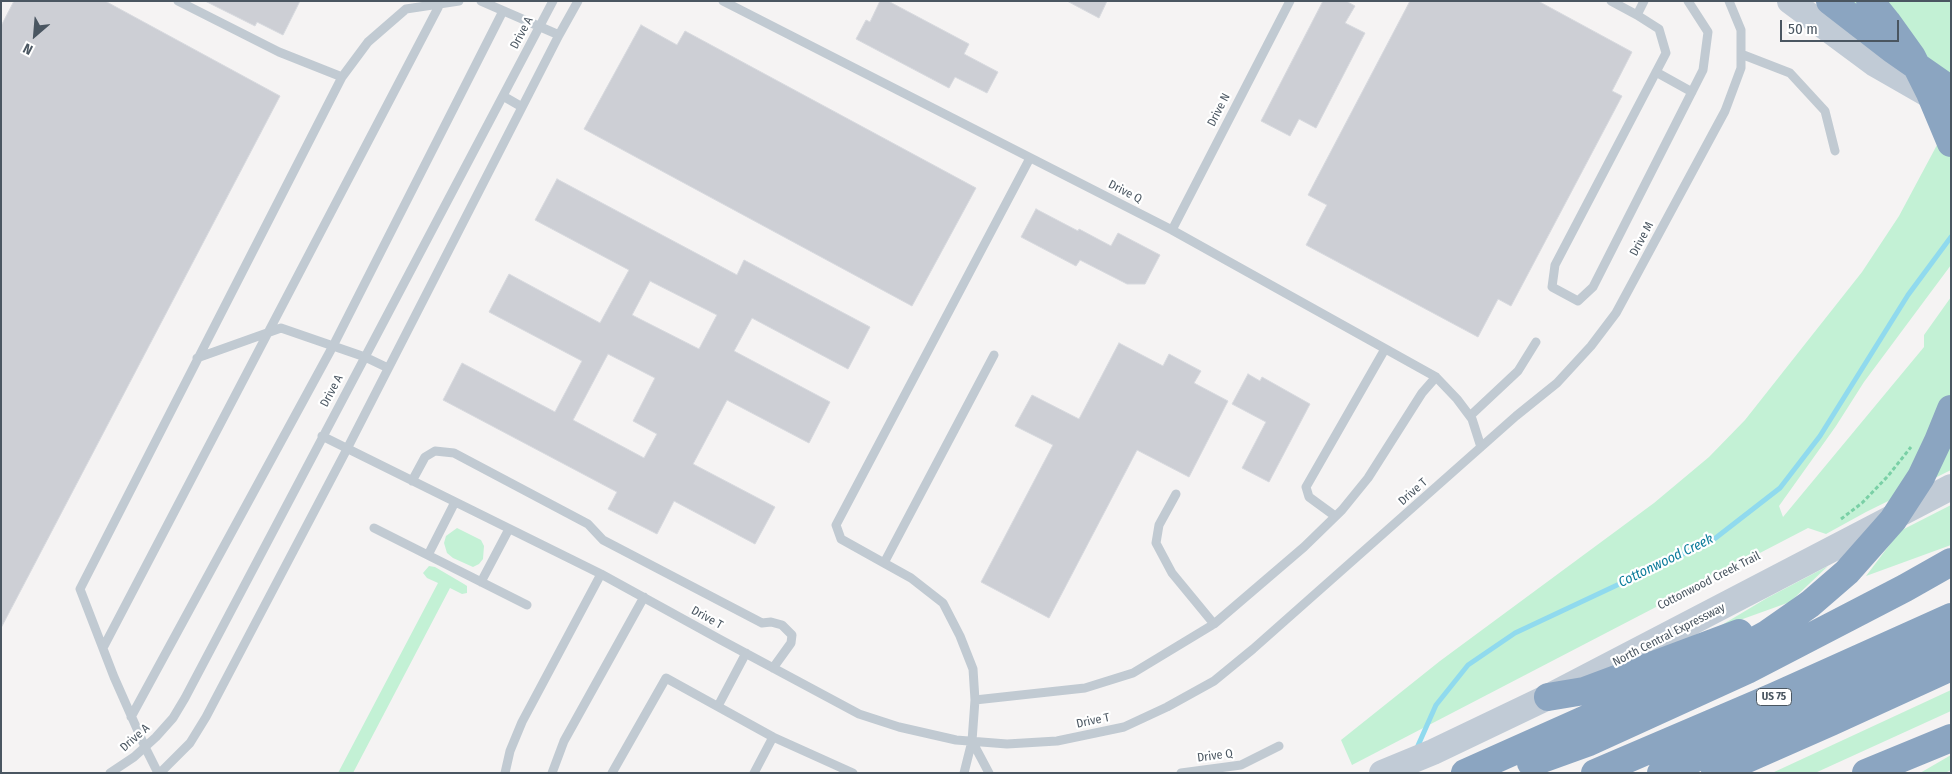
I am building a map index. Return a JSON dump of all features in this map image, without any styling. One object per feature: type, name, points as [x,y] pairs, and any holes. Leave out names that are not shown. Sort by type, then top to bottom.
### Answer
[{"type":"highway","points":[[1830,1],[1892,49],[1951,90]]},
{"type":"highway","points":[[1870,1],[1912,57],[1930,93],[1951,143]]},
{"type":"highway","points":[[1465,773],[1726,657],[1767,634],[1810,604],[1848,572],[1893,520],[1921,477],[1951,409]]},
{"type":"highway","points":[[1548,697],[1584,691],[1698,648],[1951,560]]},
{"type":"highway","points":[[1503,773],[1589,742],[1730,678],[1905,588],[1951,560]]},
{"type":"highway","name":"US 75","points":[[1595,773],[1775,696],[1951,617]]},
{"type":"highway","points":[[1661,773],[1951,644]]},
{"type":"highway","points":[[1715,773],[1951,667]]},
{"type":"highway","points":[[1866,773],[1945,741]]},
{"type":"highway","points":[[1908,773],[1945,741]]},
{"type":"main road","points":[[1790,1],[1874,64],[1951,108]]},
{"type":"main road","name":"North Central Expressway","points":[[1382,773],[1433,752],[1548,697],[1951,488]]},
{"type":"lane","points":[[178,1],[279,52],[342,77]]},
{"type":"lane","points":[[459,1],[406,9],[368,42],[342,77],[80,588],[131,716],[159,773],[190,743],[206,717],[347,449],[578,1]]},
{"type":"lane","points":[[481,1],[559,35]]},
{"type":"lane","name":"Drive A","points":[[110,773],[145,747],[173,718],[185,698],[553,1]]},
{"type":"lane","name":"Drive Q","points":[[722,1],[1172,230],[1436,377],[1470,416],[1481,447]]},
{"type":"lane","name":"Drive N","points":[[1172,230],[1290,1]]},
{"type":"lane","points":[[1611,1],[1638,15],[1659,29],[1666,53],[1555,265],[1552,287],[1578,301],[1593,287],[1703,70],[1708,32],[1688,1]]},
{"type":"lane","points":[[1638,15],[1644,1]]},
{"type":"lane","name":"Drive M","points":[[1481,447],[1557,383],[1591,346],[1616,314],[1725,111],[1741,68],[1741,30],[1729,1]]},
{"type":"lane","points":[[103,648],[440,4]]},
{"type":"lane","points":[[131,716],[333,346],[504,11]]},
{"type":"lane","points":[[1741,54],[1790,73],[1825,111],[1835,151]]},
{"type":"lane","points":[[1656,72],[1692,92]]},
{"type":"lane","points":[[503,96],[522,107]]},
{"type":"lane","points":[[964,773],[972,741],[975,700],[973,669],[960,636],[943,603],[911,578],[841,539],[836,525],[1030,158]]},
{"type":"lane","points":[[197,358],[280,328],[364,357],[388,368]]},
{"type":"lane","points":[[1470,416],[1518,371],[1536,342]]},
{"type":"lane","points":[[1336,516],[1309,497],[1306,487],[1385,349]]},
{"type":"lane","points":[[884,563],[994,355]]},
{"type":"lane","points":[[975,700],[1086,688],[1133,672],[1214,624],[1304,547],[1336,516],[1368,478],[1422,393],[1436,377]]},
{"type":"lane","name":"Drive T","points":[[322,436],[601,574],[859,714],[899,727],[956,740],[1007,744],[1057,741],[1124,728],[1167,707],[1214,680],[1253,649],[1481,447]]},
{"type":"lane","points":[[412,481],[425,457],[435,451],[454,453],[588,524],[602,540],[762,623],[772,622],[782,625],[792,635],[791,643],[773,668]]},
{"type":"lane","points":[[1176,494],[1159,525],[1156,543],[1172,573],[1214,624]]},
{"type":"lane","points":[[428,555],[455,502]]},
{"type":"lane","points":[[374,528],[527,606]]},
{"type":"lane","points":[[481,582],[509,528]]},
{"type":"lane","points":[[505,773],[510,751],[522,722],[601,574]]},
{"type":"lane","points":[[552,773],[564,741],[644,597]]},
{"type":"lane","points":[[718,706],[746,653]]},
{"type":"lane","points":[[612,773],[666,678],[773,737],[853,773]]},
{"type":"lane","points":[[754,773],[773,737]]},
{"type":"lane","points":[[972,741],[988,773]]},
{"type":"lane","name":"Drive Q","points":[[1181,773],[1241,765],[1278,746]]},
{"type":"path","points":[[1836,523],[1862,503],[1888,476],[1911,446]]},
{"type":"green space","points":[[1851,1],[1951,1],[1951,76]]},
{"type":"green space","points":[[1945,130],[1951,134],[1951,265],[1864,382],[1836,426],[1779,506],[1783,517],[1924,347],[1924,335],[1951,297],[1951,470],[1826,534],[1808,528],[1352,765],[1341,740],[1440,661],[1654,503],[1709,457],[1745,420],[1862,272],[1899,216]]},
{"type":"green space","points":[[1951,505],[1951,545],[1866,576],[1900,531]]},
{"type":"green space","points":[[457,528],[481,540],[484,546],[483,559],[479,564],[473,567],[453,558],[447,553],[444,543],[446,536]]},
{"type":"green space","points":[[429,566],[435,567],[467,586],[467,593],[462,594],[450,588],[353,773],[338,773],[438,583],[427,578],[423,573]]},
{"type":"green space","points":[[1828,566],[1790,602],[1715,629],[1767,598]]},
{"type":"green space","points":[[1951,690],[1951,711],[1815,773],[1772,773]]},
{"type":"green space","points":[[1951,755],[1951,770],[1945,773],[1920,773]]},
{"type":"building","points":[[14,1],[105,1],[280,96],[1,628],[1,26]]},
{"type":"building","points":[[205,1],[300,1],[283,35],[257,22],[255,26]]},
{"type":"building","points":[[880,1],[888,1],[969,44],[964,54],[998,72],[987,93],[955,77],[949,88],[856,39],[866,20],[870,22]]},
{"type":"building","points":[[1067,1],[1107,1],[1099,18]]},
{"type":"building","points":[[1323,1],[1346,1],[1355,6],[1345,23],[1365,33],[1316,128],[1299,119],[1290,136],[1261,121]]},
{"type":"building","points":[[1410,1],[1538,1],[1632,52],[1612,91],[1622,96],[1511,306],[1498,299],[1478,337],[1306,245],[1327,205],[1308,195]]},
{"type":"building","points":[[641,25],[677,45],[685,31],[976,188],[912,306],[584,129]]},
{"type":"building","points":[[557,179],[737,275],[744,260],[870,327],[848,369],[752,318],[734,351],[830,402],[809,443],[727,400],[693,464],[775,507],[755,544],[674,501],[657,534],[608,509],[617,492],[443,400],[462,363],[555,412],[582,361],[489,312],[509,274],[600,323],[629,270],[535,220]],"holes":[[[650,281],[717,315],[699,349],[632,315]],[[608,354],[655,378],[633,421],[657,434],[644,458],[573,420]]]},
{"type":"building","points":[[1036,209],[1111,246],[1118,233],[1160,255],[1145,284],[1127,284],[1080,260],[1076,266],[1021,237]]},
{"type":"building","points":[[1119,343],[1163,366],[1169,354],[1201,371],[1194,383],[1228,401],[1189,477],[1137,450],[1049,618],[981,582],[1053,445],[1015,426],[1032,395],[1079,419]]},
{"type":"building","points":[[1248,374],[1260,381],[1262,377],[1310,404],[1269,482],[1242,468],[1266,422],[1232,404]]},
{"type":"waterway","name":"Cottonwood Creek","points":[[1416,750],[1436,705],[1468,665],[1515,633],[1713,540],[1780,488],[1820,436],[1908,295],[1951,237]]}]
